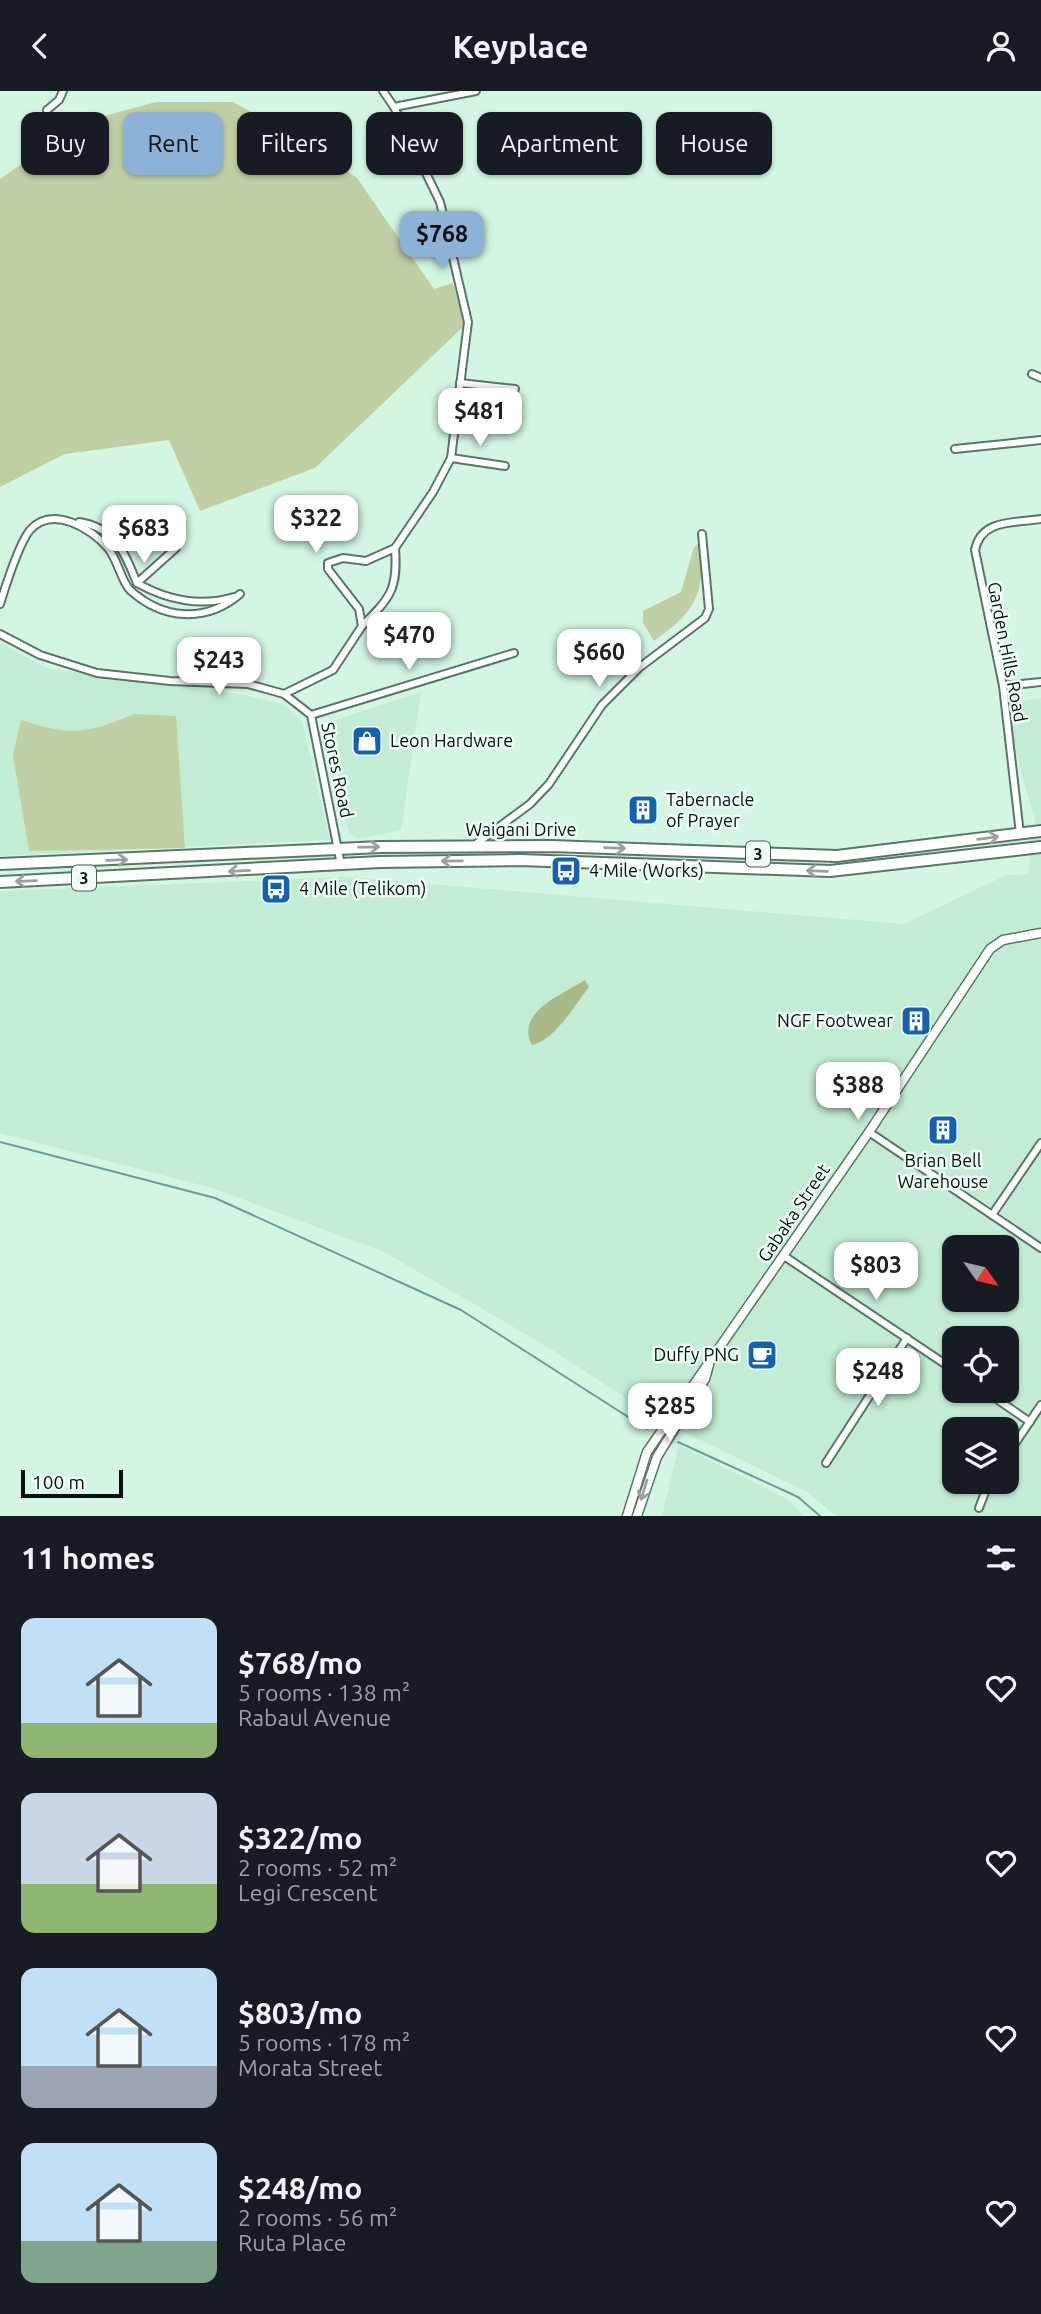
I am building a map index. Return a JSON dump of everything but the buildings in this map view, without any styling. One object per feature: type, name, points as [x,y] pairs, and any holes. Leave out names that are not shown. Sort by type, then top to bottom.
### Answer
[{"type":"highway","name":"Waigani Drive","points":[[0,864],[168,859],[338,848],[502,847],[814,856],[901,850],[1041,831]]},
{"type":"highway","points":[[502,847],[506,856],[580,857],[590,863]]},
{"type":"highway","name":"Waigani Drive","points":[[0,882],[341,865],[520,860],[830,871],[1041,847]]},
{"type":"highway","points":[[901,850],[904,858],[961,852],[975,856]]},
{"type":"highway","points":[[814,856],[839,860],[885,856],[885,865]]},
{"type":"street","points":[[47,110],[59,100],[63,91]]},
{"type":"street","points":[[362,626],[359,609],[328,569],[328,563],[343,558],[366,561],[395,548],[433,492],[451,458],[468,322],[440,202],[394,107],[383,91]]},
{"type":"street","points":[[394,107],[476,91]]},
{"type":"street","points":[[1032,374],[1041,378]]},
{"type":"street","points":[[460,383],[515,389]]},
{"type":"street","points":[[955,449],[1041,440]]},
{"type":"street","points":[[451,458],[505,465]]},
{"type":"street","name":"Garden Hills Road","points":[[1020,834],[1003,686],[975,559],[977,539],[982,531],[990,527],[1041,519]]},
{"type":"street","points":[[0,604],[27,533],[36,524],[72,521],[93,524],[114,540],[126,552],[137,583],[157,594],[215,603],[238,595],[228,604],[190,616],[167,613],[128,588],[118,559],[92,532],[72,521]]},
{"type":"street","points":[[473,847],[530,804],[550,784],[603,705],[640,667],[705,618],[709,609],[702,534]]},
{"type":"street","points":[[137,583],[176,548]]},
{"type":"street","points":[[284,694],[333,670],[362,626],[393,592],[397,574],[395,548]]},
{"type":"street","name":"Stores Road","points":[[0,633],[40,655],[97,673],[170,681],[248,684],[284,694],[311,715],[341,865]]},
{"type":"street","points":[[311,715],[514,653]]},
{"type":"street","points":[[1003,686],[1041,682]]},
{"type":"street","name":"Gabaka Street","points":[[627,1516],[647,1452],[869,1132],[990,949],[1003,940],[1041,933]]},
{"type":"street","points":[[869,1132],[1041,1248]]},
{"type":"street","points":[[992,1215],[1041,1143]]},
{"type":"street","points":[[784,1256],[942,1362]]},
{"type":"street","points":[[826,1463],[907,1338]]},
{"type":"street","name":"Gabaka Street","points":[[637,1516],[657,1457],[705,1379],[709,1365]]},
{"type":"street","points":[[1002,1403],[1030,1422]]},
{"type":"street","points":[[1019,1438],[1041,1405]]},
{"type":"street","points":[[979,1508],[984,1494]]},
{"type":"shaded area","points":[[156,102],[233,102],[251,112],[237,112],[237,175],[352,175],[434,289],[453,283],[465,325],[315,468],[200,511],[169,440],[65,454],[0,487],[0,179],[21,164],[21,175],[109,175],[109,115]]},
{"type":"shaded area","points":[[699,543],[701,578],[695,600],[674,626],[654,641],[643,623],[643,611],[681,592],[694,547]]},
{"type":"shaded area","points":[[0,643],[49,669],[246,695],[284,705],[302,722],[330,840],[0,856]]},
{"type":"shaded area","points":[[421,692],[401,830],[358,839],[348,831],[329,722]]},
{"type":"shaded area","points":[[1041,698],[1041,1516],[836,1516],[807,1492],[658,1419],[546,1346],[384,1252],[212,1188],[0,1133],[0,891],[348,877],[904,924],[1006,875],[1028,874],[1035,821],[1002,705]]},
{"type":"shaded area","points":[[134,714],[176,716],[185,848],[29,851],[13,755],[21,720],[53,729],[79,731],[103,726]]},
{"type":"shaded area","points":[[585,980],[589,987],[564,1021],[549,1036],[532,1045],[528,1033],[535,1014],[554,998]]},
{"type":"shaded area","points":[[679,1445],[789,1500],[804,1516],[662,1516]]},
{"type":"waterway","points":[[0,1142],[215,1198],[461,1310],[647,1429]]},
{"type":"waterway","points":[[678,1442],[798,1497],[820,1516]]},
{"type":"place","name":"Leon Hardware","points":[[367,741]]},
{"type":"place","name":"Tabernacle of Prayer","points":[[643,810]]},
{"type":"place","name":"4 Mile (Works)","points":[[566,871]]},
{"type":"place","name":"4 Mile (Telikom)","points":[[276,889]]},
{"type":"place","name":"NGF Footwear","points":[[916,1021]]},
{"type":"place","name":"Brian Bell Warehouse","points":[[943,1130]]},
{"type":"place","name":"Duffy PNG","points":[[762,1355]]}]
